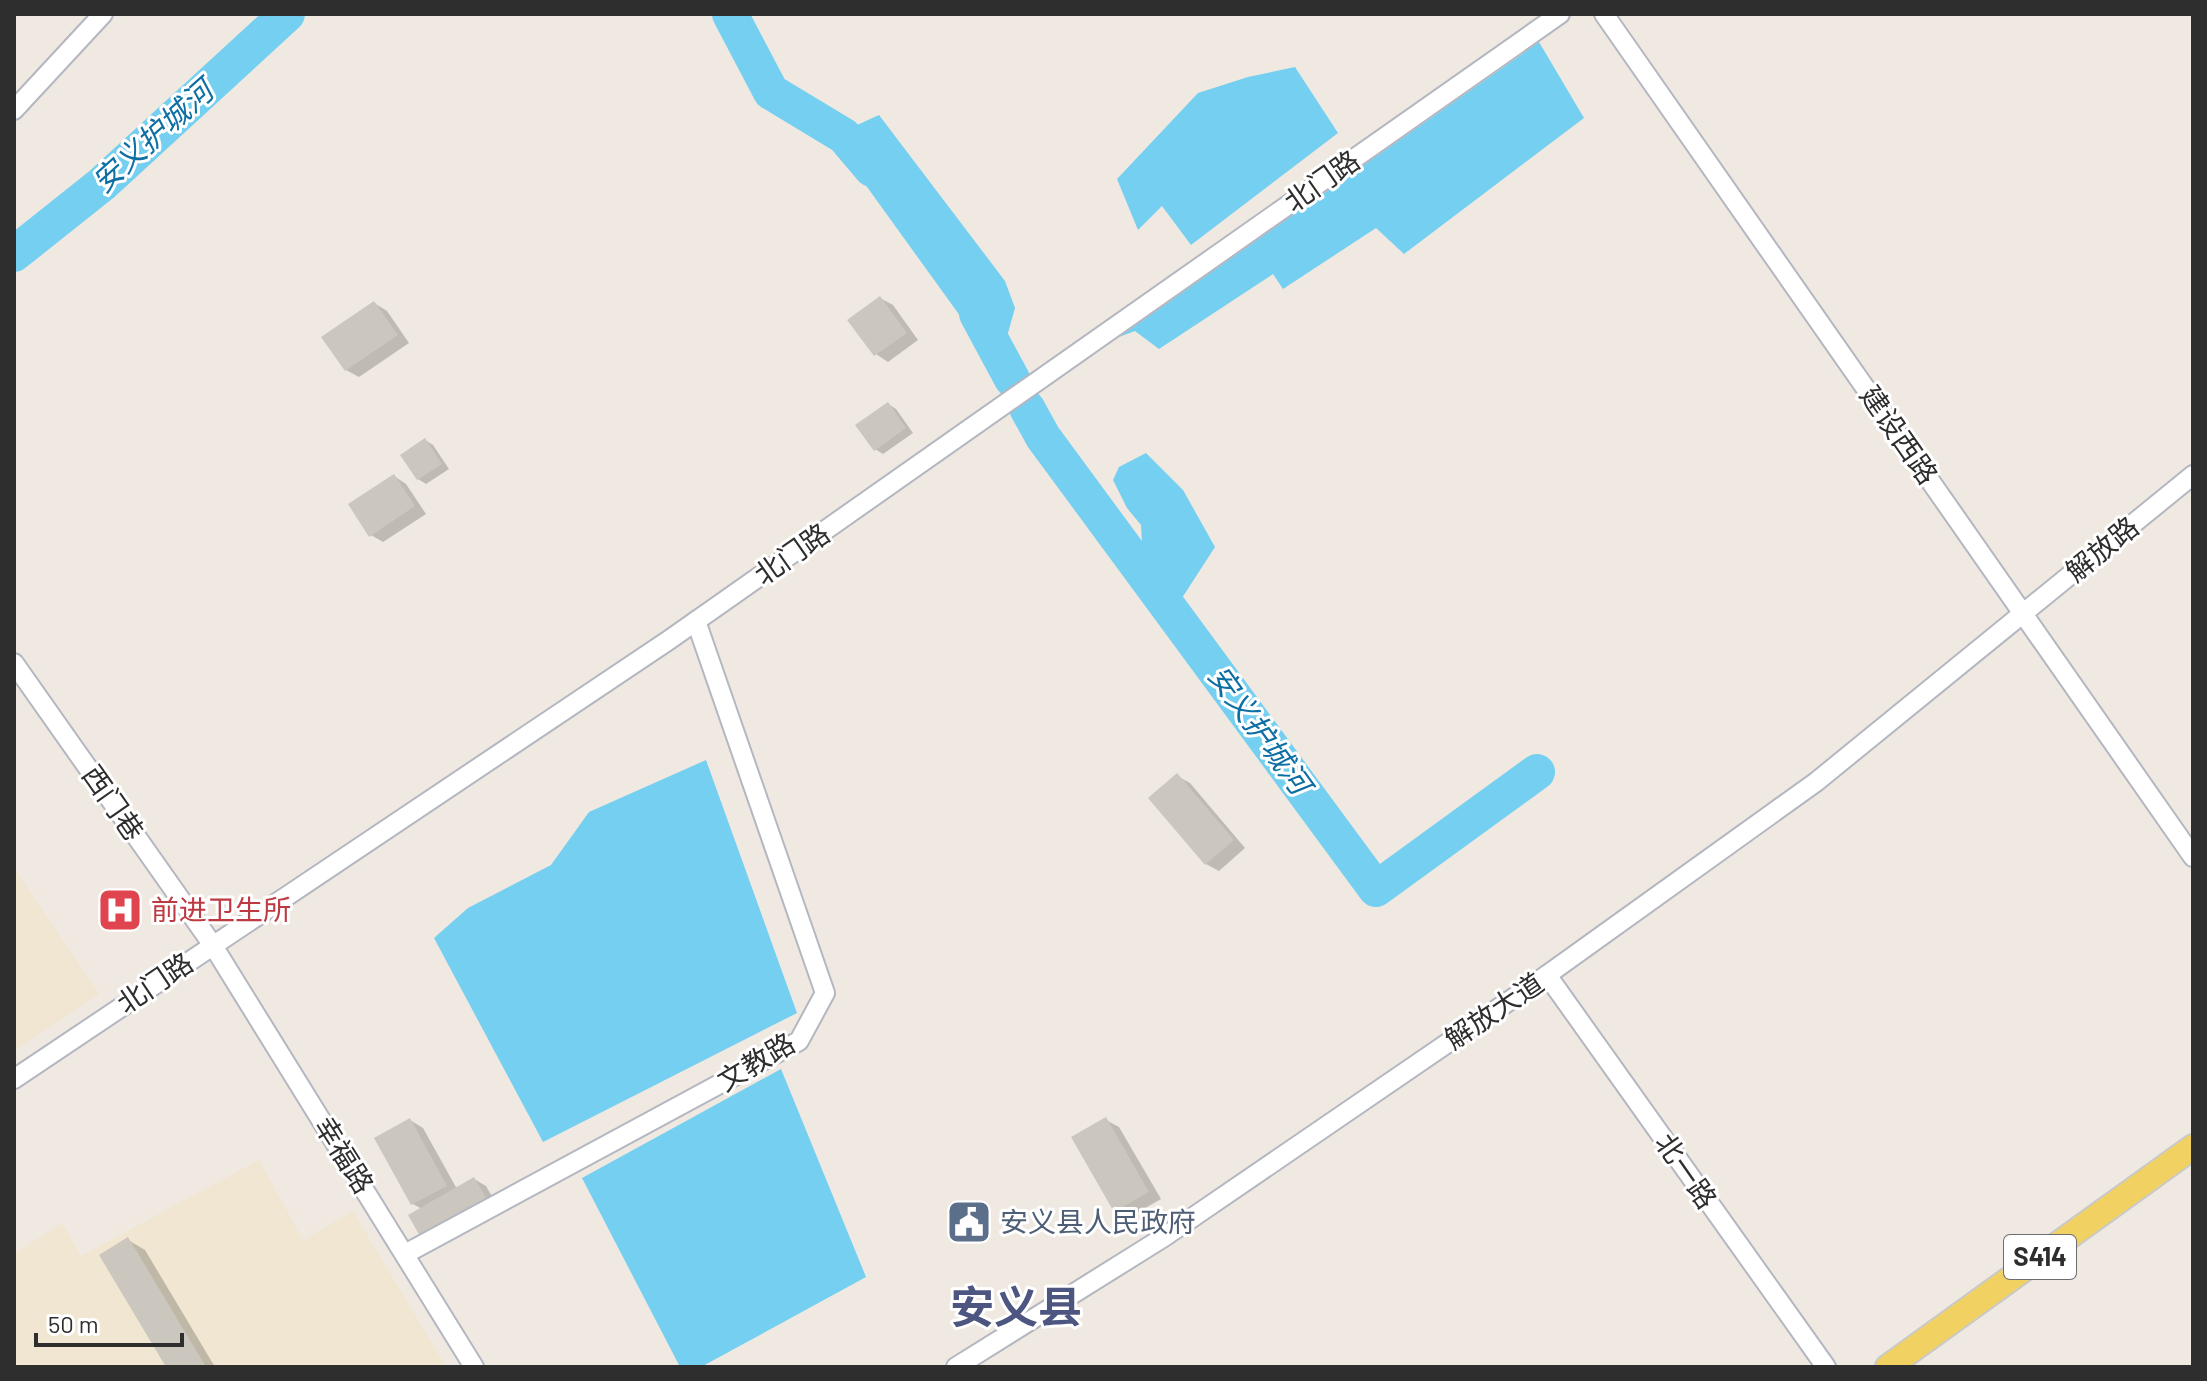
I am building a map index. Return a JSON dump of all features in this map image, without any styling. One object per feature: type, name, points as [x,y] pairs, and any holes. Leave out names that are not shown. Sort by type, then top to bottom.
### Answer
[{"type":"main road","name":"S414","points":[[1888,1367],[2193,1147]]},
{"type":"street","points":[[14,110],[103,14]]},
{"type":"street","name":"北门路","points":[[14,1079],[696,621],[1560,14]]},
{"type":"street","name":"建设西路","points":[[1604,14],[2017,618],[2193,857]]},
{"type":"street","name":"解放路","points":[[2017,618],[2193,475]]},
{"type":"street","name":"解放大道","points":[[956,1367],[1164,1237],[1547,975],[1816,782],[2017,618]]},
{"type":"street","name":"文教路","points":[[405,1254],[799,1041],[825,993],[696,621]]},
{"type":"street","name":"西门巷","points":[[14,663],[212,944]]},
{"type":"street","name":"幸福路","points":[[212,944],[474,1367]]},
{"type":"street","name":"北一路","points":[[1547,975],[1826,1367]]},
{"type":"shaded area","points":[[14,868],[99,994],[14,1051]]},
{"type":"shaded area","points":[[259,1160],[303,1240],[353,1211],[446,1367],[14,1367],[14,1254],[62,1223],[81,1256]]},
{"type":"water","points":[[1539,42],[1584,118],[1404,254],[1376,228],[1283,289],[1273,274],[1159,349],[1135,331],[1119,337]]},
{"type":"water","points":[[1295,67],[1338,133],[1191,245],[1162,206],[1138,230],[1117,179],[1198,93],[1248,77]]},
{"type":"water","points":[[879,115],[1005,281],[1015,308],[995,379],[963,320],[831,137]]},
{"type":"water","points":[[1146,453],[1183,490],[1215,547],[1180,601],[1151,565],[1142,543],[1141,525],[1127,508],[1113,480],[1119,467]]},
{"type":"water","points":[[706,760],[797,1013],[543,1142],[434,938],[468,908],[551,865],[589,812]]},
{"type":"water","points":[[781,1069],[866,1277],[701,1367],[680,1367],[582,1178]]},
{"type":"building","points":[[880,296],[907,333],[874,356],[847,320]]},
{"type":"building","points":[[374,301],[398,335],[345,371],[321,337]]},
{"type":"building","points":[[888,402],[906,428],[874,451],[855,425]]},
{"type":"building","points":[[425,438],[442,464],[417,480],[400,455]]},
{"type":"building","points":[[394,474],[415,506],[369,537],[348,504]]},
{"type":"building","points":[[1177,773],[1234,840],[1205,865],[1148,798]]},
{"type":"building","points":[[1106,1117],[1149,1192],[1114,1212],[1071,1137]]},
{"type":"building","points":[[410,1118],[447,1186],[411,1205],[374,1138]]},
{"type":"building","points":[[474,1177],[486,1198],[420,1236],[408,1215]]},
{"type":"building","points":[[128,1237],[206,1367],[166,1367],[99,1255]]},
{"type":"waterway","name":"安义护城河","points":[[14,254],[102,184],[287,14]]},
{"type":"waterway","name":"安义护城河","points":[[730,14],[771,92],[844,136],[872,169]]},
{"type":"waterway","name":"安义护城河","points":[[977,314],[1012,379]]},
{"type":"waterway","name":"安义护城河","points":[[1027,408],[1043,437],[1376,889],[1537,772]]},
{"type":"place","name":"前进卫生所","points":[[120,910]]},
{"type":"place","name":"安义县人民政府","points":[[969,1222]]},
{"type":"district","name":"安义县","points":[[1016,1308]]}]
